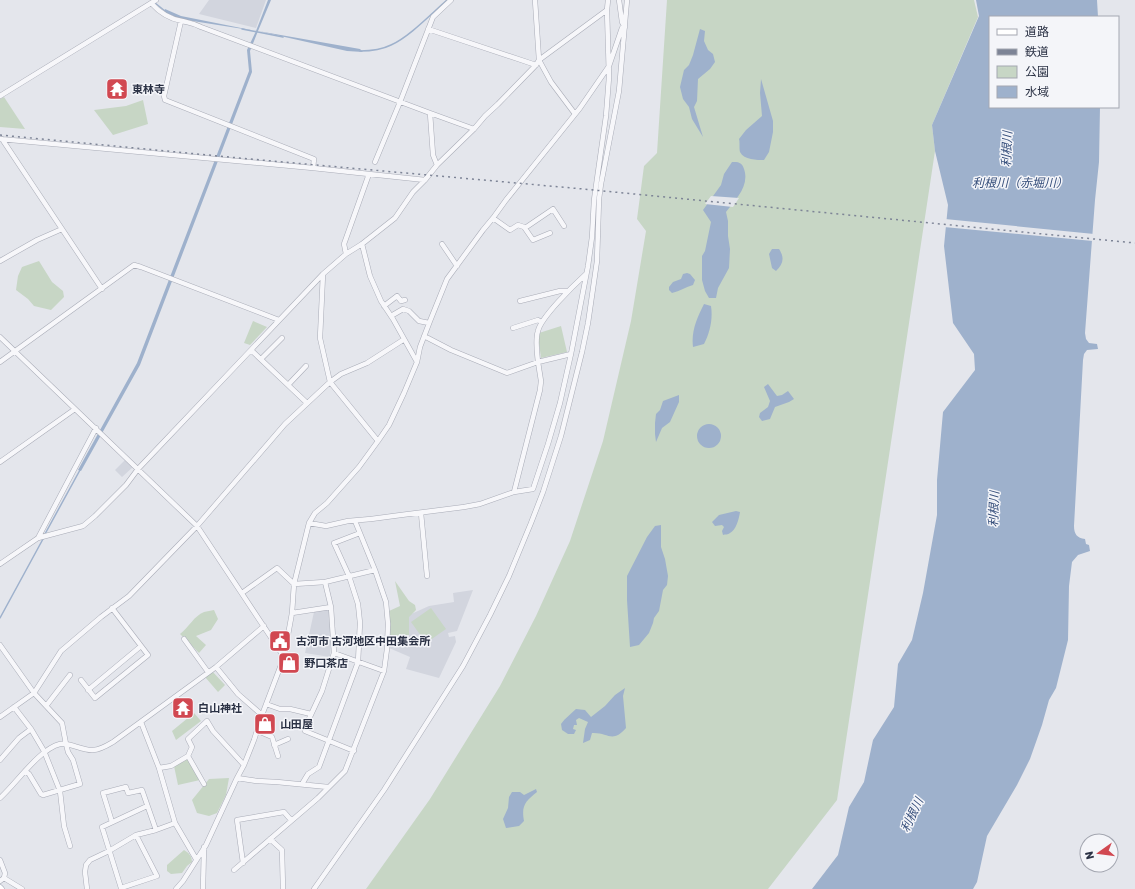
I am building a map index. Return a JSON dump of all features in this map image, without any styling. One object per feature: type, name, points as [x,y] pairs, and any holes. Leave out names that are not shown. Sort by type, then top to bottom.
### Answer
[{"type":"street","points":[[0,96],[156,0]]},
{"type":"street","points":[[375,162],[433,17],[451,0]]},
{"type":"street","points":[[535,0],[538,62],[575,114]]},
{"type":"street","points":[[309,523],[326,526],[401,514],[421,513],[480,504],[514,492],[533,489],[560,403],[571,354],[592,238],[594,200],[606,116],[609,66],[608,0]]},
{"type":"street","points":[[619,0],[622,22],[625,27]]},
{"type":"street","points":[[314,889],[384,790],[463,666],[509,576],[543,492],[562,429],[588,323],[597,261],[599,199],[619,91],[627,0]]},
{"type":"street","points":[[151,3],[160,12],[181,21],[191,22],[474,129]]},
{"type":"street","points":[[0,564],[38,538],[83,526],[96,516],[126,485],[138,469],[323,274],[346,254],[362,244],[395,218],[413,192],[436,166],[474,129],[538,62],[607,10]]},
{"type":"street","points":[[181,21],[164,96],[165,100],[314,159],[313,168]]},
{"type":"street","points":[[176,889],[204,847],[244,765],[258,731],[262,715],[284,657],[292,613],[294,584],[309,523],[315,513],[359,467],[378,441],[397,408],[417,362],[424,336],[448,280],[483,230],[575,114],[609,66],[622,28],[625,27]]},
{"type":"street","points":[[428,29],[538,62]]},
{"type":"street","points":[[430,113],[433,155],[436,166]]},
{"type":"street","points":[[1,139],[425,180]]},
{"type":"street","points":[[1,139],[102,289]]},
{"type":"street","points":[[346,254],[344,244],[369,174]]},
{"type":"street","points":[[525,228],[553,209],[564,226]]},
{"type":"street","points":[[493,218],[510,230],[518,225],[525,228],[533,240],[550,233]]},
{"type":"street","points":[[0,261],[37,240],[62,229]]},
{"type":"street","points":[[362,244],[370,276],[381,301],[417,362]]},
{"type":"street","points":[[442,244],[457,266]]},
{"type":"street","points":[[0,362],[134,265],[279,320]]},
{"type":"street","points":[[323,274],[320,338],[330,382],[378,441]]},
{"type":"street","points":[[514,492],[540,390],[541,380],[538,362],[538,329],[541,322],[567,291],[586,274]]},
{"type":"street","points":[[520,301],[560,291],[567,291]]},
{"type":"street","points":[[384,306],[397,296],[401,301],[405,300]]},
{"type":"street","points":[[391,316],[403,309],[409,311],[419,321],[429,323]]},
{"type":"street","points":[[513,328],[538,320],[541,322]]},
{"type":"street","points":[[424,336],[451,350],[507,373],[538,362],[571,354]]},
{"type":"street","points":[[0,337],[197,526],[284,657]]},
{"type":"street","points":[[261,359],[282,338]]},
{"type":"street","points":[[0,717],[34,693],[61,651],[112,608],[129,596],[197,526],[285,424],[330,382],[341,374],[367,363],[404,340]]},
{"type":"street","points":[[251,350],[308,404]]},
{"type":"street","points":[[288,385],[306,366]]},
{"type":"street","points":[[0,462],[75,409]]},
{"type":"street","points":[[38,538],[96,428]]},
{"type":"street","points":[[421,513],[427,576]]},
{"type":"street","points":[[234,870],[318,798],[345,771],[384,671],[388,624],[386,602],[355,521]]},
{"type":"street","points":[[302,784],[308,774],[319,767],[358,662],[360,622],[358,604],[349,576],[334,543],[360,533]]},
{"type":"street","points":[[242,593],[277,568],[294,584],[325,582],[375,570]]},
{"type":"street","points":[[325,582],[331,607],[334,652],[322,690],[305,731],[354,751]]},
{"type":"street","points":[[292,613],[331,607]]},
{"type":"street","points":[[80,680],[95,698],[148,655],[112,608]]},
{"type":"street","points":[[0,798],[44,751],[60,744],[94,750],[114,742],[216,667],[264,626]]},
{"type":"street","points":[[184,639],[208,672]]},
{"type":"street","points":[[0,645],[34,693],[62,723],[68,752],[73,760],[80,784],[43,795],[29,774],[25,771]]},
{"type":"street","points":[[88,690],[141,646]]},
{"type":"street","points":[[334,652],[384,671]]},
{"type":"street","points":[[216,667],[238,694],[262,715]]},
{"type":"street","points":[[46,706],[70,675]]},
{"type":"street","points":[[266,704],[280,709],[290,709],[311,714]]},
{"type":"street","points":[[14,707],[31,729],[44,751],[60,791],[64,826],[70,846]]},
{"type":"street","points":[[159,768],[171,766],[188,756],[192,747],[188,740],[207,721],[213,731],[244,765]]},
{"type":"street","points":[[141,722],[159,768],[175,823],[196,859]]},
{"type":"street","points":[[0,760],[19,738],[31,729]]},
{"type":"street","points":[[258,731],[272,737],[278,756]]},
{"type":"street","points":[[274,745],[288,738]]},
{"type":"street","points":[[188,756],[204,784]]},
{"type":"street","points":[[237,778],[328,787]]},
{"type":"street","points":[[112,822],[104,793],[126,787],[128,793],[142,790],[156,830]]},
{"type":"street","points":[[136,835],[157,876],[121,888],[108,851],[102,827],[147,806]]},
{"type":"street","points":[[243,862],[237,820],[284,812],[291,820]]},
{"type":"street","points":[[87,889],[85,872],[87,862],[136,835],[175,823]]},
{"type":"street","points":[[270,839],[282,850],[283,889]]},
{"type":"street","points":[[203,889],[204,847]]},
{"type":"street","points":[[0,860],[5,873],[2,879],[22,889]]},
{"type":"street","points":[[140,882],[142,889]]},
{"type":"shaded area","points":[[209,0],[266,0],[256,28],[199,14]]},
{"type":"shaded area","points":[[126,459],[133,467],[122,477],[115,470]]},
{"type":"shaded area","points":[[473,590],[457,631],[448,633],[449,637],[455,636],[456,642],[439,678],[406,669],[410,657],[389,648],[391,637],[409,637],[409,615],[429,606],[454,602],[453,593]]},
{"type":"shaded area","points":[[329,609],[331,643],[330,657],[305,653],[314,612]]},
{"type":"green space","points":[[667,0],[974,0],[978,17],[932,125],[935,151],[837,800],[768,889],[366,889],[430,799],[500,686],[536,616],[570,541],[603,441],[631,321],[646,231],[637,219],[644,166],[657,153]]},
{"type":"green space","points":[[4,97],[25,129],[0,127],[0,99]]},
{"type":"green space","points":[[143,100],[148,124],[113,135],[94,110],[126,106]]},
{"type":"green space","points":[[39,261],[52,282],[63,291],[64,297],[51,310],[34,306],[28,299],[16,290],[18,276],[22,267]]},
{"type":"green space","points":[[253,321],[267,327],[250,345],[244,343]]},
{"type":"green space","points":[[561,326],[567,352],[541,358],[539,333]]},
{"type":"green space","points":[[395,581],[409,601],[415,605],[416,610],[409,617],[409,635],[390,636],[389,611],[400,606]]},
{"type":"green space","points":[[431,608],[446,629],[426,643],[411,622]]},
{"type":"green space","points":[[214,610],[218,619],[211,630],[196,636],[206,645],[199,653],[180,634],[200,614]]},
{"type":"green space","points":[[212,671],[225,685],[218,692],[205,677]]},
{"type":"green space","points":[[194,713],[201,721],[176,740],[172,731]]},
{"type":"green space","points":[[188,758],[200,780],[178,785],[174,766]]},
{"type":"green space","points":[[229,778],[226,795],[217,813],[209,816],[197,813],[192,800],[209,779]]},
{"type":"green space","points":[[184,850],[190,855],[192,862],[182,873],[171,874],[167,871],[167,865]]},
{"type":"water","points":[[268,0],[271,0],[250,51],[252,72],[140,365],[81,471],[78,470],[137,363],[249,71],[247,50]]},
{"type":"water","points":[[976,0],[1097,0],[1098,16],[989,16],[989,108],[1100,108],[1099,162],[1085,333],[1086,339],[1089,343],[1097,344],[1098,349],[1087,350],[1084,354],[1083,360],[1074,526],[1075,533],[1078,537],[1085,539],[1086,544],[1089,545],[1090,551],[1078,555],[1072,562],[1069,586],[1068,640],[1056,688],[1049,700],[1030,759],[1017,785],[987,836],[977,882],[973,889],[812,889],[838,855],[849,807],[864,782],[873,740],[894,707],[898,664],[912,640],[923,593],[937,515],[937,480],[943,412],[975,370],[974,354],[953,323],[944,246],[948,205],[935,151],[932,125],[979,16]]},
{"type":"water","points":[[165,9],[181,16],[256,31],[180,19],[164,12]]},
{"type":"water","points":[[700,29],[705,31],[704,41],[708,50],[713,54],[715,62],[710,69],[698,79],[697,101],[694,107],[703,137],[692,119],[689,107],[683,99],[680,87],[684,70],[689,65],[693,55]]},
{"type":"water","points":[[258,31],[360,49],[363,52],[347,51]]},
{"type":"water","points":[[761,79],[773,121],[773,132],[769,152],[764,160],[758,160],[744,157],[742,155],[740,152],[739,139],[746,130],[762,116],[760,93]]},
{"type":"water","points":[[732,162],[738,162],[742,165],[744,169],[745,181],[741,192],[726,212],[730,249],[729,268],[718,288],[716,298],[709,298],[702,280],[702,256],[705,251],[711,222],[703,210],[721,185],[724,174]]},
{"type":"water","points":[[772,249],[779,249],[783,258],[782,263],[776,271],[772,268],[769,254]]},
{"type":"water","points":[[683,274],[690,274],[695,280],[693,285],[672,293],[669,290],[669,287],[673,282],[681,279]]},
{"type":"water","points":[[704,304],[711,306],[712,316],[708,335],[704,344],[693,347],[694,330]]},
{"type":"water","points":[[768,384],[777,396],[788,391],[794,399],[775,407],[770,419],[762,421],[759,417],[760,413],[768,407],[770,401],[764,387]]},
{"type":"water","points":[[679,395],[679,402],[670,422],[662,428],[656,442],[656,414],[660,410],[663,401]]},
{"type":"water","points":[[709,424],[714,425],[720,431],[720,441],[714,447],[709,448],[704,447],[698,441],[697,436],[698,431],[704,425]]},
{"type":"water","points":[[736,511],[740,512],[736,527],[729,534],[723,535],[722,531],[724,527],[722,525],[715,526],[712,522],[719,515]]},
{"type":"water","points":[[661,525],[661,547],[668,576],[667,585],[663,590],[659,611],[654,618],[649,633],[639,645],[630,647],[627,576],[647,537],[655,526]]},
{"type":"water","points":[[625,688],[623,696],[626,728],[621,733],[610,736],[592,733],[590,740],[583,743],[585,729],[588,722],[579,718],[576,720],[577,725],[574,725],[573,729],[576,730],[574,734],[568,734],[562,730],[561,724],[576,709],[585,710],[591,717]]},
{"type":"water","points":[[536,789],[537,792],[525,804],[523,811],[524,821],[519,826],[506,828],[503,819],[508,808],[509,797],[512,792],[520,792],[524,795]]},
{"type":"pier","points":[[711,196],[739,198],[733,207],[705,204]]},
{"type":"pier","points":[[945,219],[1094,234],[1093,241],[944,227]]},
{"type":"waterway","points":[[360,51],[387,47],[405,37],[447,0]]},
{"type":"waterway","points":[[155,3],[165,11]]},
{"type":"waterway","points":[[242,29],[283,37]]},
{"type":"waterway","points":[[45,534],[80,470]]},
{"type":"waterway","points":[[0,618],[43,539]]},
{"type":"railway","points":[[0,135],[583,189],[1135,243]]},
{"type":"place","name":"東林寺","points":[[117,89]]},
{"type":"place","name":"古河市 古河地区中田集会所","points":[[280,641]]},
{"type":"place","name":"野口茶店","points":[[289,663]]},
{"type":"place","name":"白山神社","points":[[183,708]]},
{"type":"place","name":"山田屋","points":[[265,724]]},
{"type":"water label","name":"利根川","points":[[1007,149]]},
{"type":"water label","name":"利根川（赤堀川）","points":[[1020,183]]},
{"type":"water label","name":"利根川","points":[[994,509]]},
{"type":"water label","name":"利根川","points":[[912,815]]}]
